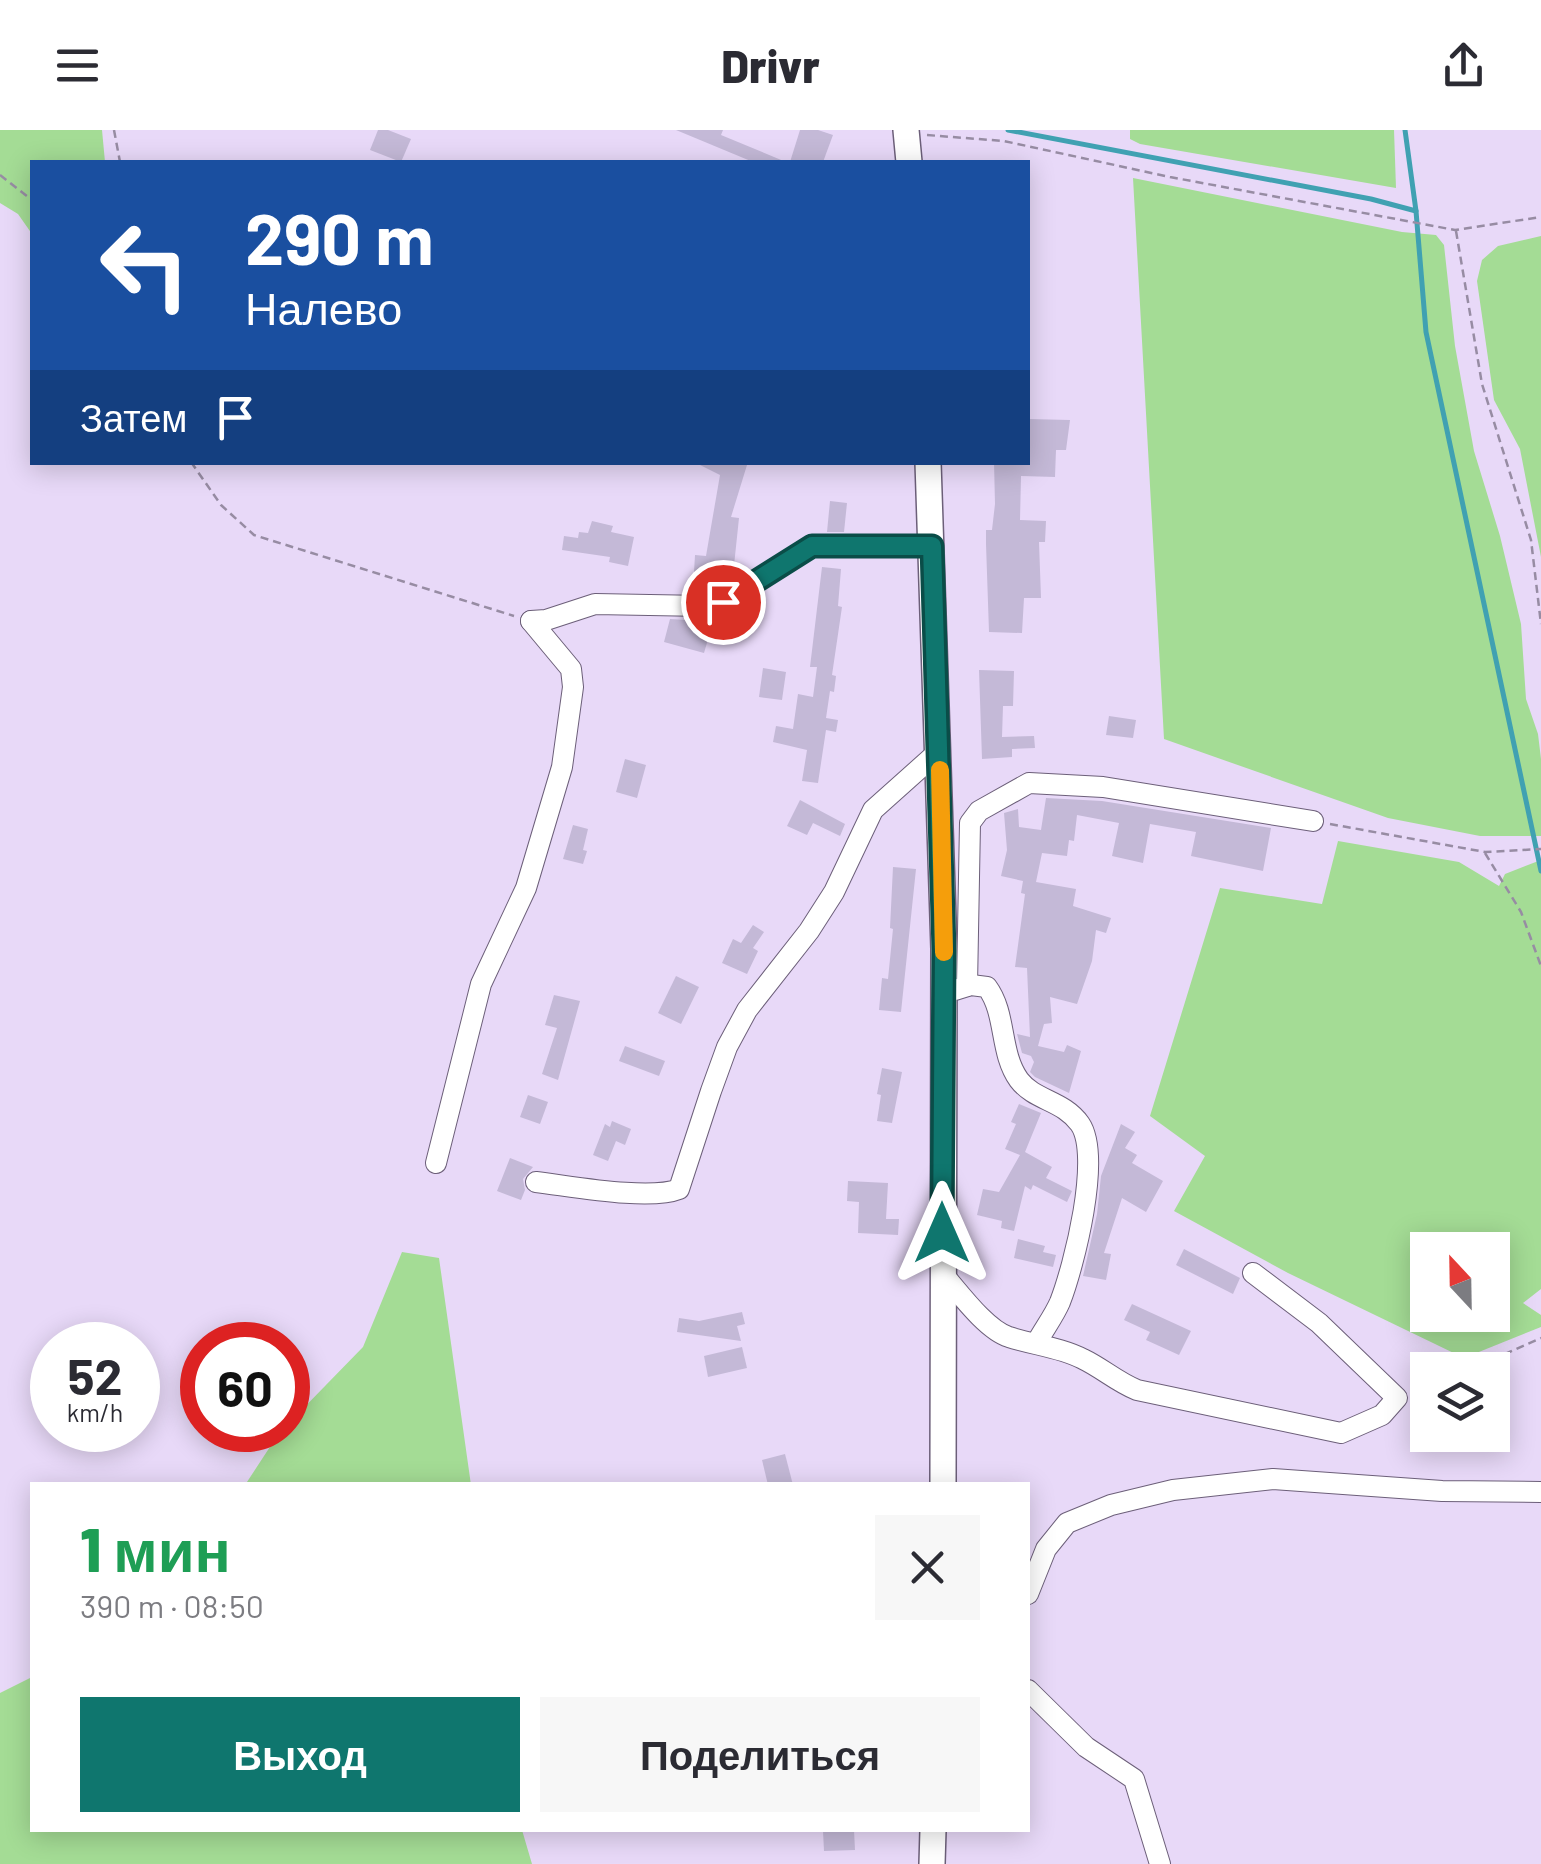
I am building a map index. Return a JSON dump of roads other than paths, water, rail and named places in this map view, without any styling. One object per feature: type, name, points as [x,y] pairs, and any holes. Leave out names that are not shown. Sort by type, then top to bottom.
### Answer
[{"type":"main road","points":[[906,131],[908,160]]},
{"type":"main road","points":[[928,466],[939,751],[956,990],[942,1272],[943,1482]]},
{"type":"main road","points":[[932,1864],[933,1832]]},
{"type":"lane","points":[[436,1164],[481,984],[526,888],[562,767],[573,687],[571,669],[532,621],[595,604],[704,606],[723,602],[812,546],[932,546]]},
{"type":"lane","points":[[536,1182],[638,1192],[679,1189],[727,1047],[747,1010],[809,931],[834,892],[874,810],[939,751]]},
{"type":"lane","points":[[1037,1342],[1059,1303],[1080,1224],[1090,1149],[1083,1128],[1068,1108],[1029,1090],[1019,1079],[1007,1055],[995,998],[988,986],[956,990],[970,823],[978,811],[1029,783],[1103,787],[1314,821]]},
{"type":"lane","points":[[942,1272],[973,1308],[1005,1336],[1086,1359],[1112,1380],[1137,1390],[1341,1433],[1382,1415],[1397,1398],[1320,1323],[1253,1273]]},
{"type":"lane","points":[[1030,1589],[1046,1549],[1067,1523],[1111,1504],[1173,1490],[1272,1479],[1442,1491],[1541,1492]]},
{"type":"lane","points":[[1030,1692],[1086,1747],[1134,1779],[1160,1864]]},
{"type":"waterway","points":[[1008,130],[1371,199],[1416,211]]},
{"type":"waterway","points":[[1405,130],[1426,332],[1541,871]]}]
